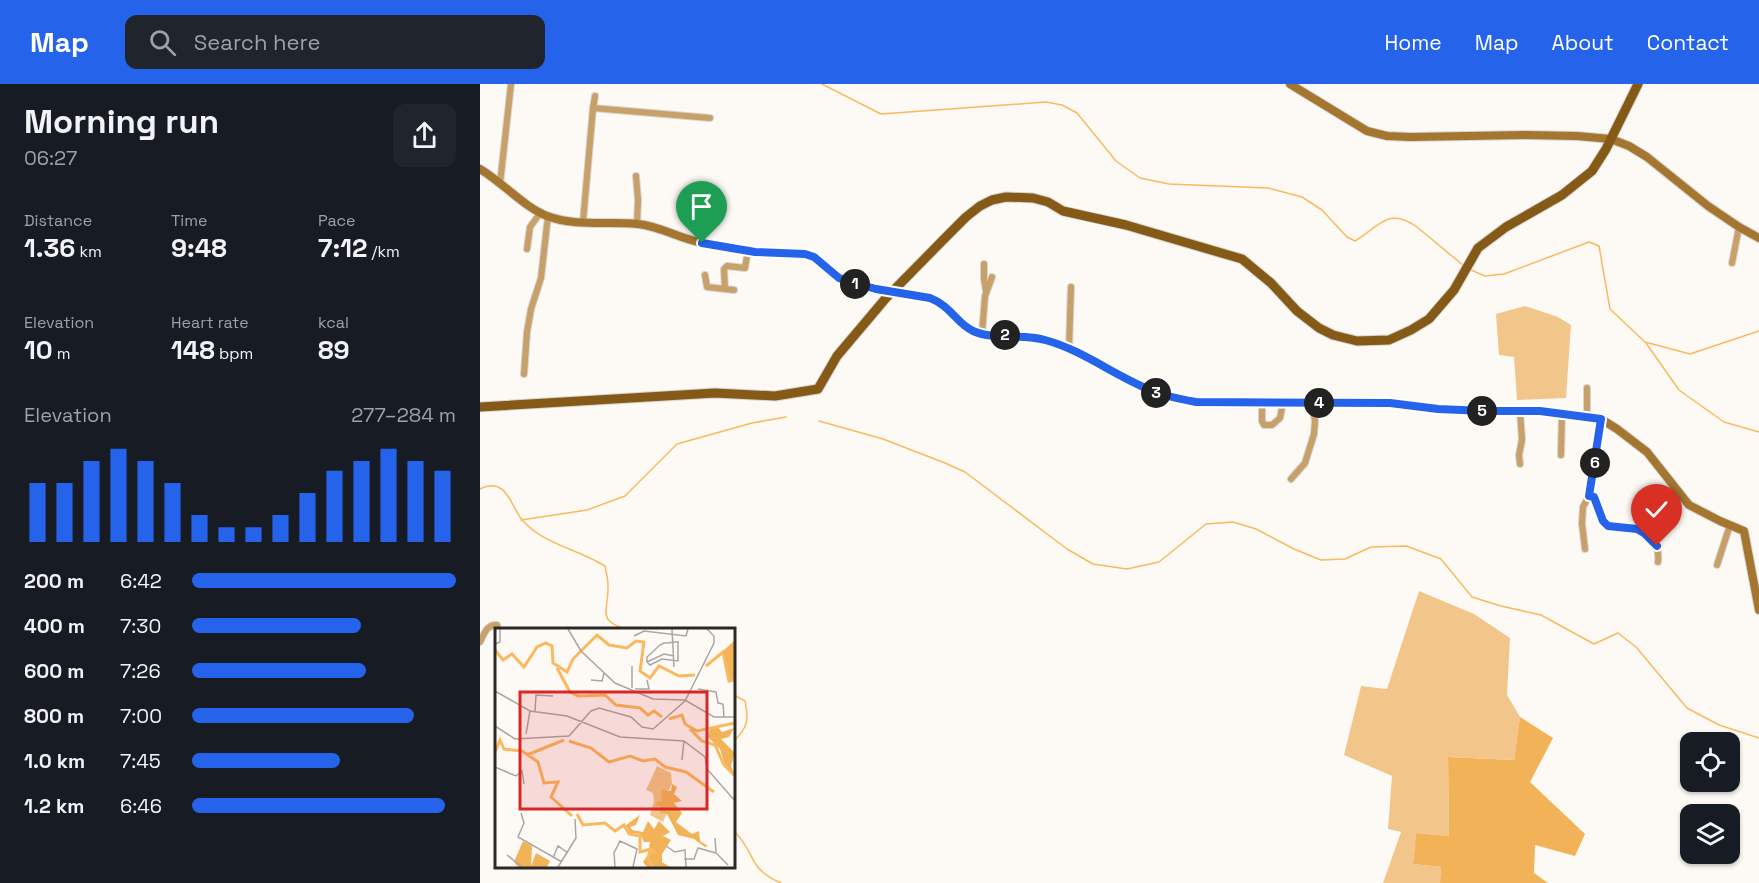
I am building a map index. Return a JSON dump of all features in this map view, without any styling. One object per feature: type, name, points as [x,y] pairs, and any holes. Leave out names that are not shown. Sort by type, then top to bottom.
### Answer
[{"type":"main road","points":[[480,407],[715,393],[775,396],[818,389],[837,356],[892,291],[966,217],[992,200],[1006,197],[1033,198],[1048,202],[1063,211],[1126,225],[1242,259],[1271,283],[1297,311],[1319,328],[1333,335],[1357,341],[1389,340],[1429,319],[1454,290],[1478,248],[1493,236],[1562,195],[1582,179],[1600,160],[1638,84]]},
{"type":"street","points":[[500,184],[511,84]]},
{"type":"street","points":[[1290,84],[1367,131],[1387,136],[1410,138],[1577,136],[1611,139],[1647,157],[1708,206],[1759,238]]},
{"type":"street","points":[[583,222],[595,96]]},
{"type":"street","points":[[593,108],[710,118]]},
{"type":"street","points":[[480,169],[544,214],[583,222],[651,226],[694,241],[748,250],[805,254],[823,263],[839,278],[876,289],[939,301],[968,328],[982,334],[1036,337],[1069,348],[1147,389],[1168,397],[1196,402],[1390,403],[1438,409],[1562,413],[1601,419],[1647,452],[1689,505],[1744,531],[1759,610]]},
{"type":"street","points":[[636,176],[638,224]]},
{"type":"street","points":[[527,249],[530,227],[544,214]]},
{"type":"street","points":[[524,374],[531,309],[541,278],[544,214]]},
{"type":"street","points":[[1732,263],[1739,227]]},
{"type":"street","points":[[725,289],[725,267],[745,268],[748,250]]},
{"type":"street","points":[[982,334],[986,291],[984,264]]},
{"type":"street","points":[[705,275],[706,286],[734,290]]},
{"type":"street","points":[[986,291],[992,277]]},
{"type":"street","points":[[1069,348],[1071,287]]},
{"type":"street","points":[[1587,388],[1587,417]]},
{"type":"street","points":[[1262,403],[1262,421],[1267,426],[1280,418],[1283,403]]},
{"type":"street","points":[[1291,479],[1305,463],[1314,434],[1315,421],[1312,404]]},
{"type":"street","points":[[1520,411],[1522,441],[1519,450],[1520,464]]},
{"type":"street","points":[[1561,455],[1562,413]]},
{"type":"street","points":[[1585,549],[1582,515],[1583,507],[1589,496],[1601,419]]},
{"type":"street","points":[[1589,496],[1594,497],[1603,521],[1608,526],[1637,529],[1653,541],[1659,553],[1658,562]]},
{"type":"street","points":[[1717,565],[1730,525]]},
{"type":"street","points":[[480,642],[486,630],[493,625],[497,625],[498,628]]},
{"type":"shaded area","points":[[1525,306],[1558,317],[1571,325],[1566,398],[1517,400],[1514,357],[1499,355],[1496,314]]},
{"type":"shaded area","points":[[1419,591],[1474,614],[1510,638],[1507,695],[1520,717],[1514,760],[1448,757],[1449,836],[1416,833],[1413,864],[1441,867],[1440,883],[1383,883],[1401,832],[1388,829],[1392,776],[1344,755],[1361,686],[1387,689]]},
{"type":"shaded area","points":[[1520,717],[1553,738],[1530,782],[1585,834],[1575,856],[1535,845],[1534,873],[1548,883],[1440,883],[1441,867],[1413,864],[1416,833],[1449,836],[1448,757],[1514,760]]},
{"type":"waterway","points":[[822,84],[881,114],[1046,102],[1062,105],[1077,113],[1116,161],[1140,178],[1169,184],[1268,188],[1302,197],[1322,210],[1347,237],[1355,241],[1384,221],[1398,218],[1417,227],[1464,266]]},
{"type":"waterway","points":[[1471,270],[1485,276],[1504,274],[1589,242],[1599,246],[1610,309],[1645,342],[1690,354],[1759,331]]},
{"type":"waterway","points":[[1646,343],[1679,390],[1724,422],[1759,432]]},
{"type":"waterway","points":[[521,520],[587,510],[625,496],[677,444],[752,423],[786,417]]},
{"type":"waterway","points":[[819,421],[883,439],[965,472],[1067,549],[1093,564],[1127,569],[1159,562],[1206,524],[1233,522],[1256,529],[1321,560],[1345,559],[1371,547],[1406,546],[1441,559],[1472,597],[1541,615],[1594,644],[1618,633],[1636,647],[1687,708],[1719,725],[1759,738]]},
{"type":"waterway","points":[[480,489],[496,486],[507,495],[523,521],[541,536],[605,566],[608,583],[607,618],[611,623],[623,628]]},
{"type":"waterway","points":[[735,696],[745,701],[747,713],[745,727],[735,740]]},
{"type":"waterway","points":[[735,832],[760,869],[781,883]]},
{"type":"route","points":[[702,243],[755,252],[805,254],[823,263],[831,273],[839,278],[876,289],[939,301],[974,331],[989,335],[1026,336],[1046,340],[1079,352],[1147,389],[1168,397],[1196,402],[1390,403],[1438,409],[1540,411],[1601,419],[1589,496],[1594,497],[1603,521],[1608,526],[1637,529],[1657,546]]}]
